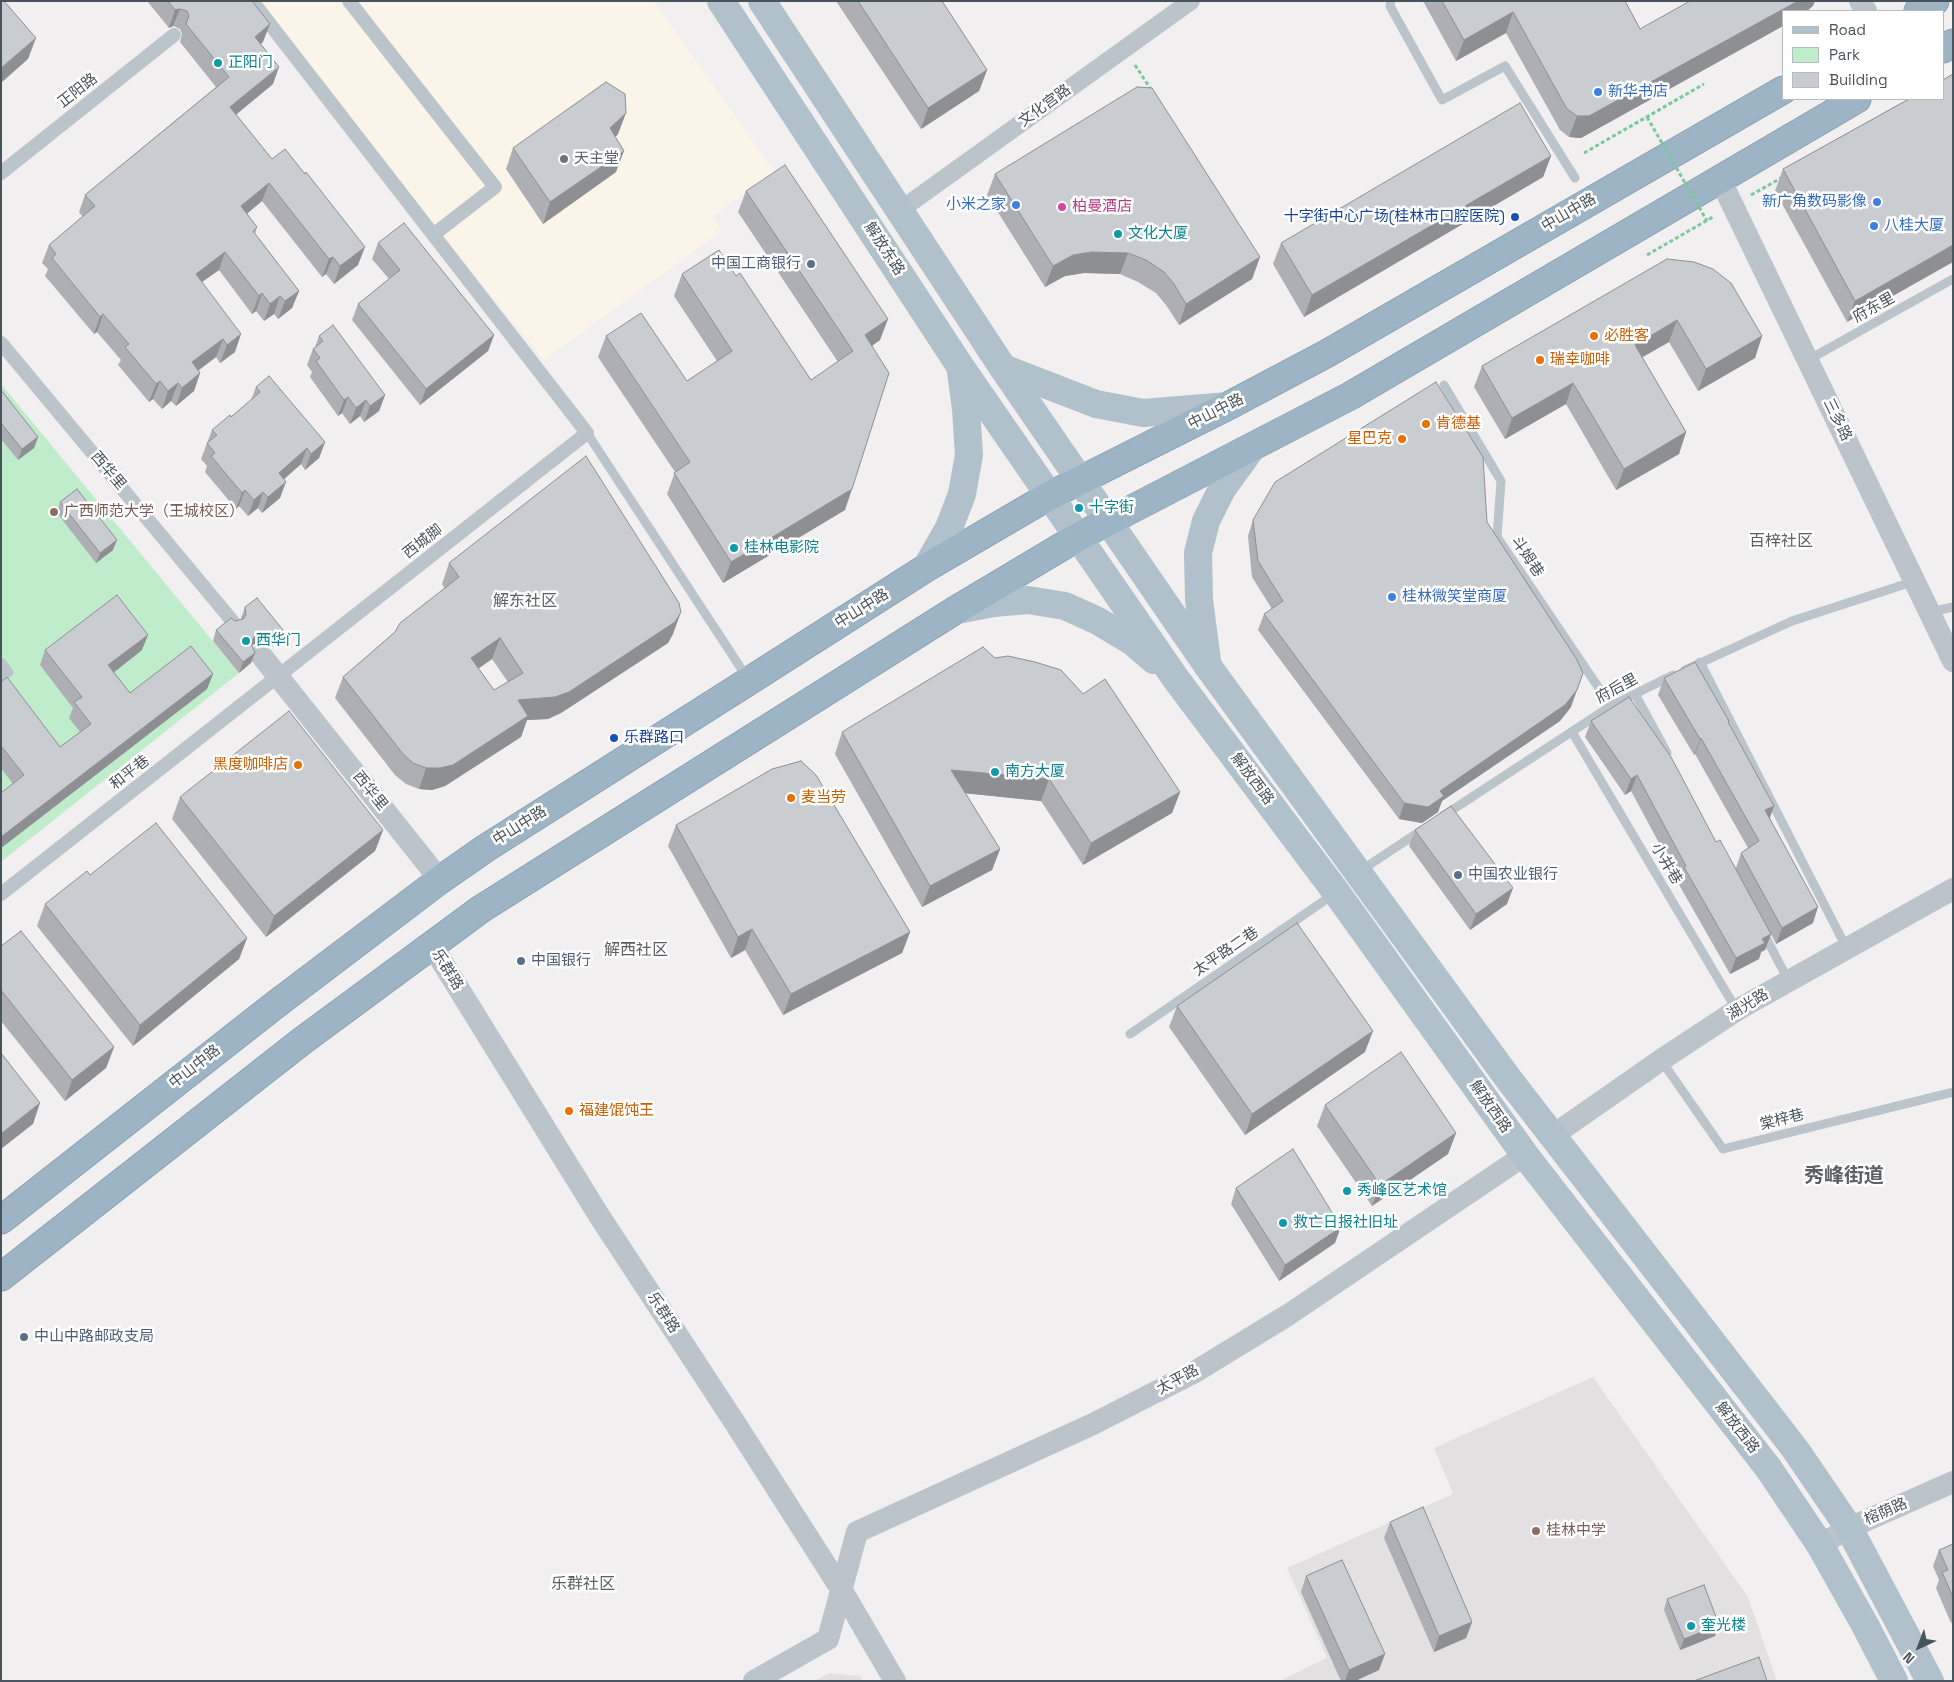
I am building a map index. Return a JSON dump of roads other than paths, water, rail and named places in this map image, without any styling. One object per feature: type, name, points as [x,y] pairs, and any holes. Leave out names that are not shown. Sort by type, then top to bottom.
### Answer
[{"type":"highway","points":[[1920,10],[1934,1]]},
{"type":"highway","name":"中山中路","points":[[1,1220],[275,1005],[440,880],[486,848],[749,680],[926,568],[1049,496],[1228,406],[1326,354],[1782,91]]},
{"type":"highway","points":[[1,1277],[302,1040],[481,909],[954,611],[1078,537],[1350,396],[1855,100]]},
{"type":"main road","name":"解放东路","points":[[721,1],[960,366],[1078,537]]},
{"type":"main road","points":[[762,1],[1003,368],[1096,404],[1143,413],[1228,406]]},
{"type":"main road","points":[[926,568],[948,528],[962,494],[969,455],[966,409],[960,366]]},
{"type":"main road","name":"解放西路","points":[[1003,368],[1207,665],[1358,872],[1552,1136],[1795,1449],[1849,1528],[1930,1681]]},
{"type":"main road","points":[[1207,665],[1199,600],[1198,553],[1206,521],[1222,489],[1251,449]]},
{"type":"main road","name":"解放西路","points":[[1078,537],[1176,679],[1336,892],[1525,1155],[1768,1469],[1820,1545],[1894,1681]]},
{"type":"main road","points":[[954,611],[993,603],[1028,600],[1065,606],[1098,621],[1133,642],[1176,679]]},
{"type":"street","points":[[252,1],[587,433]]},
{"type":"street","points":[[349,1],[495,187],[434,235]]},
{"type":"street","name":"文化宫路","points":[[900,211],[1191,1]]},
{"type":"street","name":"正阳路","points":[[1,172],[174,35]]},
{"type":"street","name":"三多路","points":[[1720,179],[1916,581],[1953,661]]},
{"type":"street","name":"西华里","points":[[1,343],[234,623]]},
{"type":"street","name":"西城脚","points":[[278,677],[587,433]]},
{"type":"street","name":"西华里","points":[[261,655],[440,880]]},
{"type":"street","name":"和平巷","points":[[1,894],[278,677]]},
{"type":"street","name":"湖光路","points":[[1552,1136],[1660,1060],[1737,1010],[1953,889]]},
{"type":"street","name":"乐群路","points":[[432,944],[600,1217],[735,1422],[841,1589],[895,1681]]},
{"type":"street","name":"太平路","points":[[754,1681],[828,1639],[857,1532],[1093,1424],[1193,1373],[1297,1310],[1525,1155]]},
{"type":"street","name":"榕荫路","points":[[1820,1545],[1849,1528],[1953,1482]]},
{"type":"lane","points":[[1390,1],[1390,6],[1442,100],[1505,66],[1575,178]]},
{"type":"lane","name":"府东里","points":[[1808,360],[1953,279]]},
{"type":"lane","name":"斗姆巷","points":[[1444,385],[1501,480],[1497,537],[1611,706]]},
{"type":"lane","points":[[587,433],[749,680]]},
{"type":"lane","name":"府后里","points":[[1358,872],[1611,706],[1700,662],[1792,620],[1916,581]]},
{"type":"lane","points":[[1930,612],[1953,607]]},
{"type":"lane","points":[[1,662],[9,672],[1,678]]},
{"type":"lane","points":[[1700,662],[1847,949]]},
{"type":"lane","points":[[1635,694],[1672,764]]},
{"type":"lane","name":"小井巷","points":[[1572,732],[1737,1010]]},
{"type":"lane","name":"太平路二巷","points":[[1130,1034],[1336,892]]},
{"type":"lane","points":[[1756,920],[1789,981]]},
{"type":"lane","name":"棠梓巷","points":[[1660,1060],[1723,1149],[1953,1092]]},
{"type":"place","name":"正阳门","points":[[218,63]]},
{"type":"place","name":"新华书店","points":[[1598,92]]},
{"type":"place","name":"天主堂","points":[[564,159]]},
{"type":"place","name":"新广角数码影像","points":[[1877,202]]},
{"type":"place","name":"小米之家","points":[[1016,205]]},
{"type":"place","name":"柏曼酒店","points":[[1062,207]]},
{"type":"place","name":"十字街中心广场(桂林市口腔医院)","points":[[1515,217]]},
{"type":"place","name":"八桂大厦","points":[[1874,226]]},
{"type":"place","name":"文化大厦","points":[[1118,234]]},
{"type":"place","name":"中国工商银行","points":[[811,264]]},
{"type":"place","name":"必胜客","points":[[1594,336]]},
{"type":"place","name":"瑞幸咖啡","points":[[1540,360]]},
{"type":"place","name":"肯德基","points":[[1426,424]]},
{"type":"place","name":"星巴克","points":[[1402,439]]},
{"type":"place","name":"十字街","points":[[1079,508]]},
{"type":"place","name":"广西师范大学（王城校区）","points":[[54,512]]},
{"type":"place","name":"桂林电影院","points":[[734,548]]},
{"type":"place","name":"桂林微笑堂商厦","points":[[1392,597]]},
{"type":"place","name":"西华门","points":[[246,641]]},
{"type":"place","name":"乐群路口","points":[[614,738]]},
{"type":"place","name":"黑度咖啡店","points":[[298,765]]},
{"type":"place","name":"南方大厦","points":[[995,772]]},
{"type":"place","name":"麦当劳","points":[[791,798]]},
{"type":"place","name":"中国农业银行","points":[[1458,875]]},
{"type":"place","name":"中国银行","points":[[521,961]]},
{"type":"place","name":"福建馄饨王","points":[[569,1111]]},
{"type":"place","name":"秀峰区艺术馆","points":[[1347,1191]]},
{"type":"place","name":"救亡日报社旧址","points":[[1283,1223]]},
{"type":"place","name":"中山中路邮政支局","points":[[24,1337]]},
{"type":"place","name":"桂林中学","points":[[1536,1531]]},
{"type":"place","name":"奎光楼","points":[[1691,1626]]},
{"type":"district","name":"百梓社区","points":[[1781,542]]},
{"type":"district","name":"解东社区","points":[[525,602]]},
{"type":"district","name":"解西社区","points":[[636,951]]},
{"type":"district","name":"秀峰街道","points":[[1844,1177]]},
{"type":"district","name":"乐群社区","points":[[583,1585]]}]
